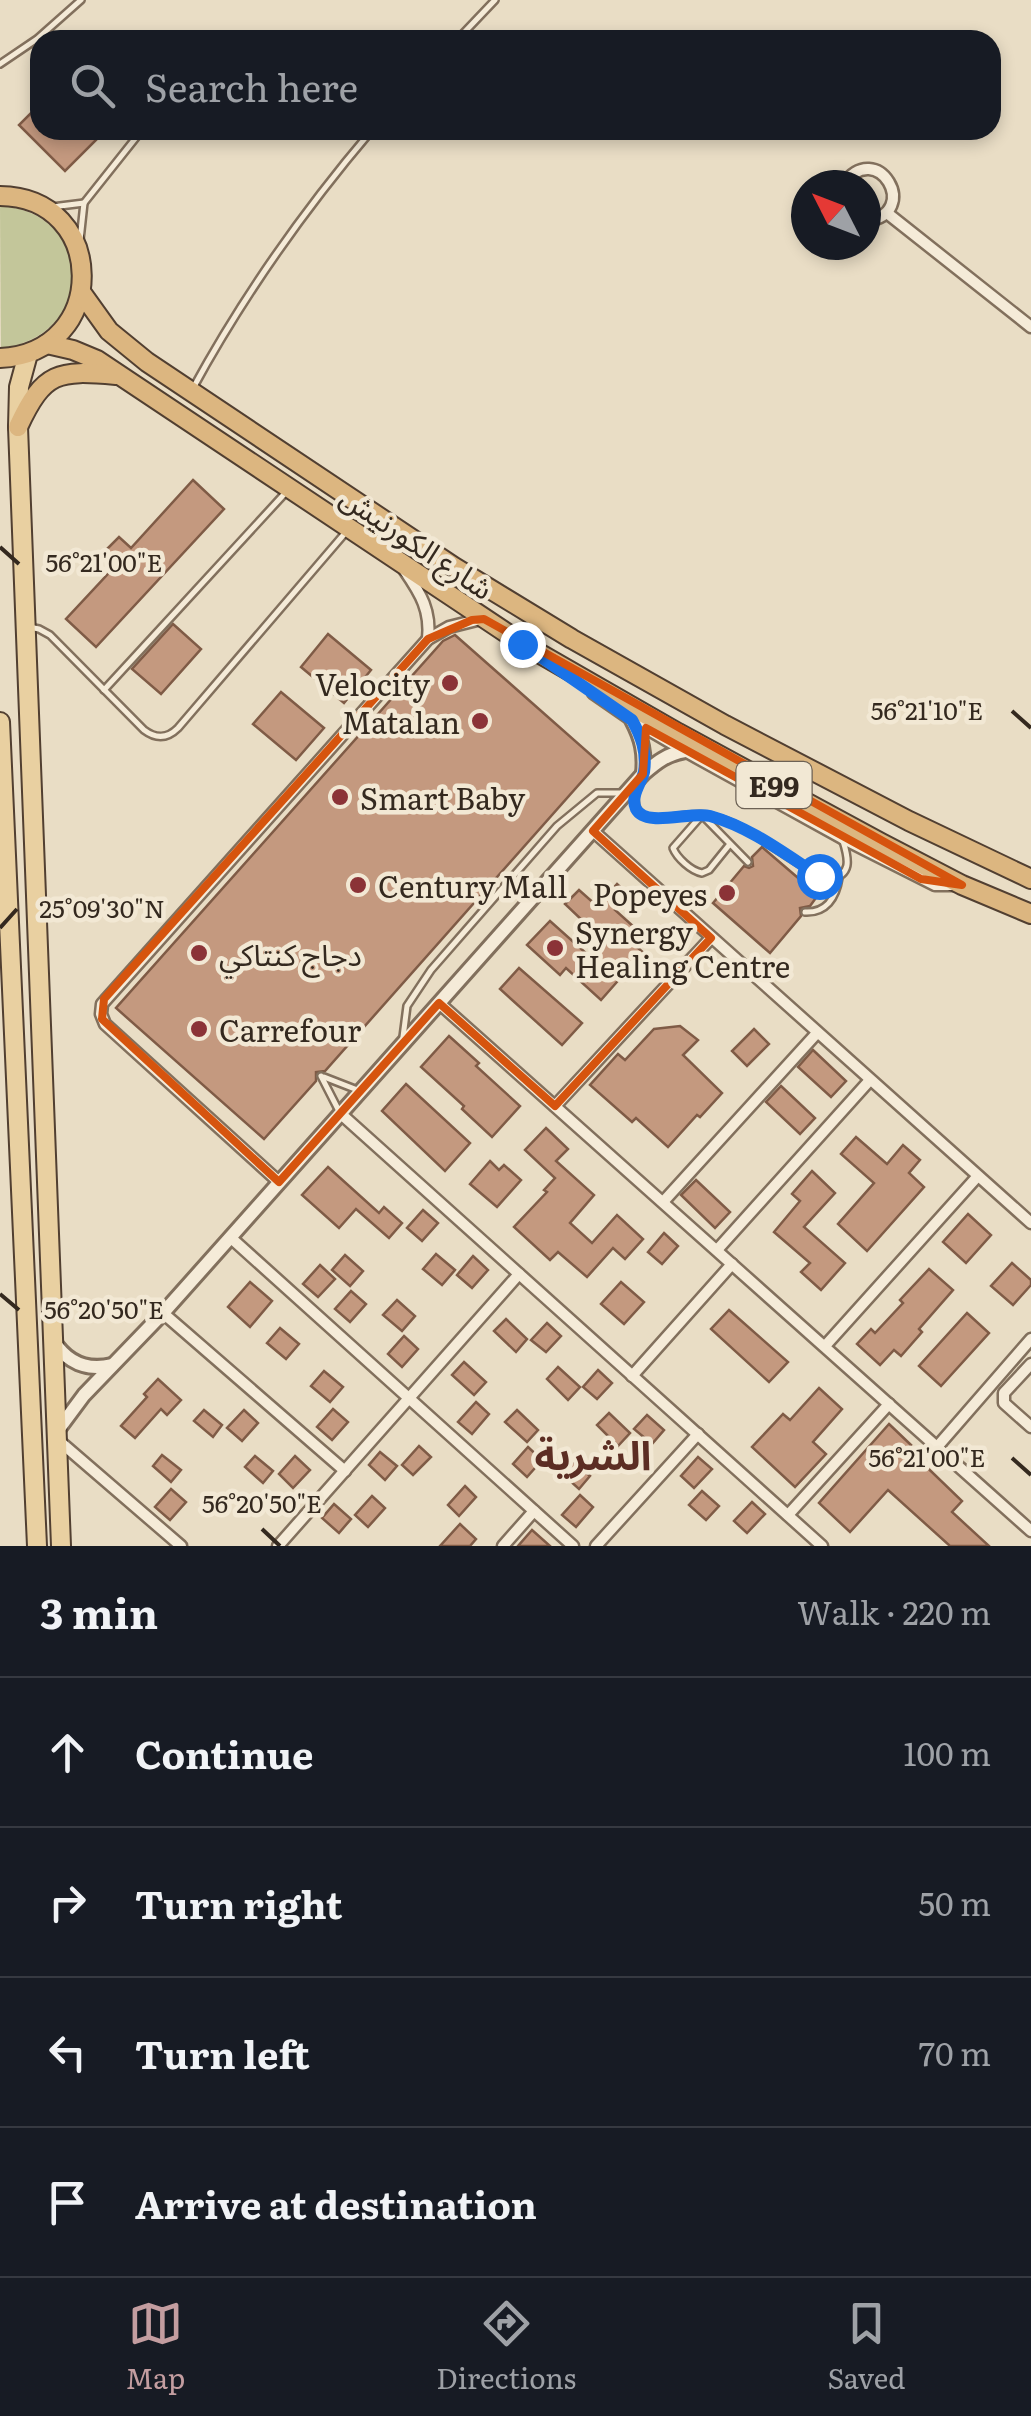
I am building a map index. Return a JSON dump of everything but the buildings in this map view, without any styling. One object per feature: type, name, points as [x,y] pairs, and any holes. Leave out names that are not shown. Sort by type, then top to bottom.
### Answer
[{"type":"highway","points":[[0,196],[18,197],[43,207],[66,227],[82,266],[81,292],[69,322],[47,344],[28,354],[0,358]]},
{"type":"highway","name":"شارع الكورنيش","points":[[81,292],[121,342],[191,393],[572,640],[910,822],[1031,880]]},
{"type":"highway","name":"شارع الكورنيش","points":[[47,344],[85,354],[120,375],[522,644],[678,734],[962,884],[1031,914]]},
{"type":"highway","points":[[18,426],[36,392],[58,376],[79,372],[120,375]]},
{"type":"main road","points":[[28,354],[19,387],[18,426],[61,1546]]},
{"type":"main road","points":[[0,722],[37,1546]]},
{"type":"street","points":[[881,173],[890,181],[893,192],[892,203],[881,218]]},
{"type":"street","points":[[887,213],[1031,327]]},
{"type":"street","points":[[399,562],[426,604],[428,639]]},
{"type":"street","points":[[279,1182],[105,1024],[100,1009],[104,1000],[399,681],[428,639],[460,623],[484,619]]},
{"type":"street","points":[[522,644],[632,720],[842,838],[935,885],[962,884]]},
{"type":"street","points":[[632,720],[642,738],[644,774]]},
{"type":"street","points":[[181,1546],[58,1435],[84,1395],[163,1312],[627,792],[657,762],[685,751]]},
{"type":"street","points":[[592,831],[1031,1223]]},
{"type":"street","points":[[555,1106],[711,938]]},
{"type":"street","points":[[439,1003],[1031,1531]]},
{"type":"street","points":[[663,1202],[817,1033]]},
{"type":"street","points":[[717,1250],[870,1080]]},
{"type":"street","points":[[340,1114],[822,1546]]},
{"type":"street","points":[[825,1346],[977,1177]]},
{"type":"street","points":[[230,1237],[573,1546]]},
{"type":"street","points":[[632,1376],[732,1264]]},
{"type":"street","points":[[278,1546],[519,1274]]},
{"type":"street","points":[[163,1312],[345,1471]]},
{"type":"street","points":[[53,1340],[78,1364],[93,1368],[115,1364]]},
{"type":"street","points":[[938,1446],[1031,1340]]},
{"type":"street","points":[[1031,1364],[1004,1393],[1004,1403],[1031,1427]]},
{"type":"street","points":[[788,1515],[890,1404]]},
{"type":"street","points":[[596,1546],[698,1434]]},
{"type":"street","points":[[504,1546],[534,1511]]},
{"type":"lane","points":[[47,30],[80,0]]},
{"type":"lane","points":[[466,30],[495,0]]},
{"type":"lane","points":[[0,64],[30,44]]},
{"type":"lane","points":[[79,253],[84,204],[134,140]]},
{"type":"lane","points":[[191,393],[261,278],[364,140]]},
{"type":"lane","points":[[43,207],[84,204]]},
{"type":"lane","points":[[104,690],[289,488]]},
{"type":"lane","points":[[26,627],[50,635],[150,735],[165,737],[172,734],[349,528]]},
{"type":"lane","points":[[644,774],[634,800],[636,810],[644,816],[702,815],[726,822],[819,876],[839,878]]},
{"type":"lane","points":[[402,1045],[407,1006],[431,970],[557,826],[597,794],[627,792]]},
{"type":"lane","points":[[702,815],[748,862]]},
{"type":"lane","points":[[702,815],[675,844],[674,852],[702,873],[730,844]]},
{"type":"lane","points":[[805,912],[827,906],[836,893],[849,860],[842,838]]},
{"type":"lane","points":[[340,1114],[321,1076],[360,1092]]},
{"type":"highlighted area","points":[[484,619],[962,885],[921,879],[646,728],[643,774],[593,831],[711,938],[555,1106],[439,1003],[279,1182],[102,1019],[104,999],[428,639],[472,620]]},
{"type":"green space","points":[[0,206],[31,213],[53,229],[67,250],[72,275],[68,300],[55,322],[33,339],[1,348]]},
{"type":"place","name":"Velocity","points":[[450,683]]},
{"type":"place","name":"Matalan","points":[[480,721]]},
{"type":"place","name":"Smart Baby","points":[[340,797]]},
{"type":"place","name":"Century Mall","points":[[358,885]]},
{"type":"place","name":"Popeyes","points":[[727,893]]},
{"type":"place","name":"Synergy Healing Centre","points":[[555,948]]},
{"type":"place","name":"دجاج كنتاكي","points":[[199,953]]},
{"type":"place","name":"Carrefour","points":[[199,1029]]},
{"type":"district","name":"الشرية","points":[[593,1452]]},
{"type":"route","points":[[522,644],[632,720],[642,738],[644,756],[644,774],[634,800],[636,810],[651,818],[708,816],[764,840],[819,876]]}]
